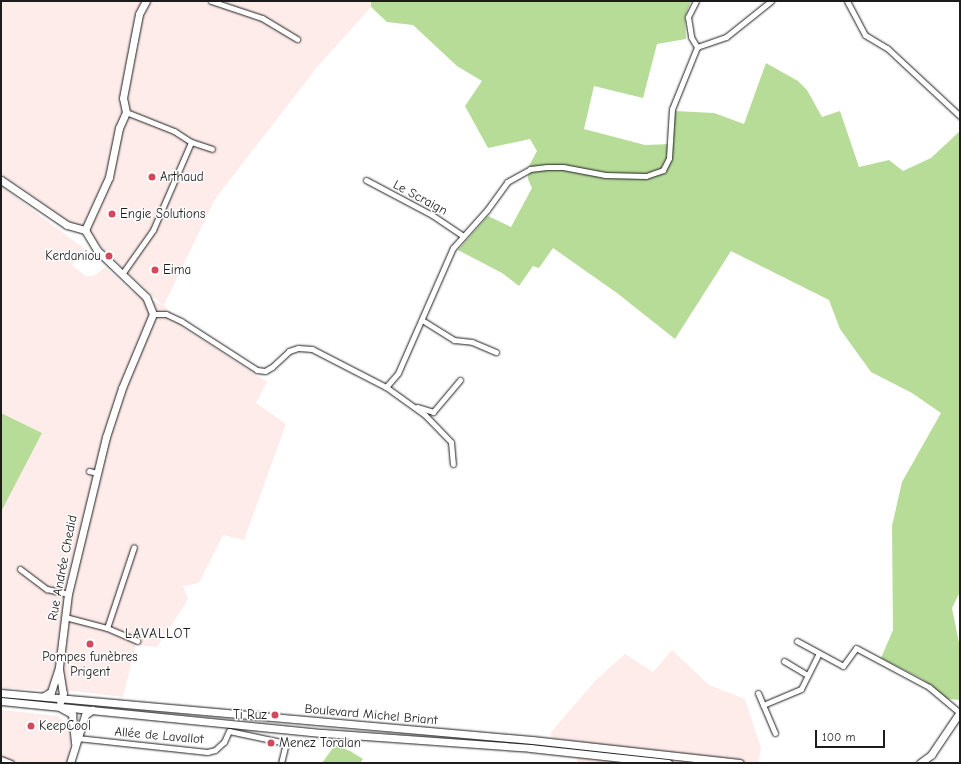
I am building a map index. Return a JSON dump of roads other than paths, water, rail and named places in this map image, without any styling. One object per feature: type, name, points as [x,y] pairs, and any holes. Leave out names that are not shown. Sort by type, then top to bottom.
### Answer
[{"type":"main road","points":[[146,1],[139,14],[123,98],[126,112],[119,128],[110,177],[85,230],[91,244],[146,297],[153,314]]},
{"type":"main road","points":[[1,180],[67,225],[85,230]]},
{"type":"main road","name":"Rue Andrée Chedid","points":[[57,695],[68,594],[93,472],[114,410],[153,314]]},
{"type":"main road","name":"Rue Andrée Chedid","points":[[57,695],[59,667]]},
{"type":"main road","points":[[1,693],[44,696],[57,695],[74,700],[83,712]]},
{"type":"main road","points":[[57,695],[58,706]]},
{"type":"main road","name":"Boulevard Michel Briant","points":[[74,700],[265,718],[532,740],[677,760],[740,763]]},
{"type":"main road","points":[[1,701],[58,706],[83,712]]},
{"type":"main road","points":[[58,706],[72,714],[76,741]]},
{"type":"main road","name":"Boulevard Michel Briant","points":[[83,712],[91,709],[228,724],[399,737],[668,763]]},
{"type":"main road","points":[[70,763],[83,712]]},
{"type":"main road","points":[[929,763],[931,755],[960,712]]},
{"type":"main road","points":[[228,724],[243,716]]},
{"type":"main road","points":[[920,763],[931,755]]},
{"type":"street","points":[[211,1],[262,18],[297,39]]},
{"type":"street","points":[[696,1],[688,18],[691,37],[697,47]]},
{"type":"street","points":[[386,386],[398,373],[451,254],[463,236],[487,210],[506,182],[530,169],[563,167],[605,175],[646,176],[664,170],[669,158],[672,109],[697,47],[726,37],[771,1]]},
{"type":"street","points":[[847,1],[865,35],[887,48],[960,116]]},
{"type":"street","points":[[126,112],[174,132],[191,142],[212,149]]},
{"type":"street","points":[[122,274],[153,230],[191,142]]},
{"type":"street","name":"Le Scraign","points":[[366,180],[432,215],[463,236]]},
{"type":"street","points":[[153,314],[166,314],[180,321],[257,370],[265,370],[272,367],[289,351],[298,348],[312,349],[386,386],[425,415],[451,442],[453,464]]},
{"type":"street","points":[[422,320],[454,340],[472,342],[496,352]]},
{"type":"street","points":[[412,406],[433,412],[460,380]]},
{"type":"street","points":[[107,628],[134,547]]},
{"type":"street","points":[[20,569],[47,589],[68,594]]},
{"type":"street","points":[[65,617],[107,628],[137,641]]},
{"type":"street","points":[[797,640],[819,654],[843,666],[856,648],[929,687],[960,712]]},
{"type":"street","points":[[763,705],[801,689],[819,654]]},
{"type":"street","points":[[784,661],[807,675]]},
{"type":"street","points":[[758,693],[775,733]]},
{"type":"street","points":[[228,724],[229,731],[275,739],[285,747],[281,763]]},
{"type":"street","points":[[263,738],[266,727]]},
{"type":"street","name":"Allée de Lavallot","points":[[76,741],[207,752],[215,750],[224,742],[229,731]]},
{"type":"street","points":[[1,759],[11,763]]},
{"type":"place","name":"Arthaud","points":[[152,177]]},
{"type":"place","name":"Engie Solutions","points":[[112,214]]},
{"type":"place","name":"Kerdaniou","points":[[109,256]]},
{"type":"place","name":"Eima","points":[[155,270]]},
{"type":"place","name":"Pompes funèbres Prigent","points":[[90,644]]},
{"type":"place","name":"Ti Ruz","points":[[275,715]]},
{"type":"place","name":"KeepCool","points":[[31,726]]},
{"type":"place","name":"Menez Toralan","points":[[271,743]]},
{"type":"district","name":"LAVALLOT","points":[[158,634]]}]
